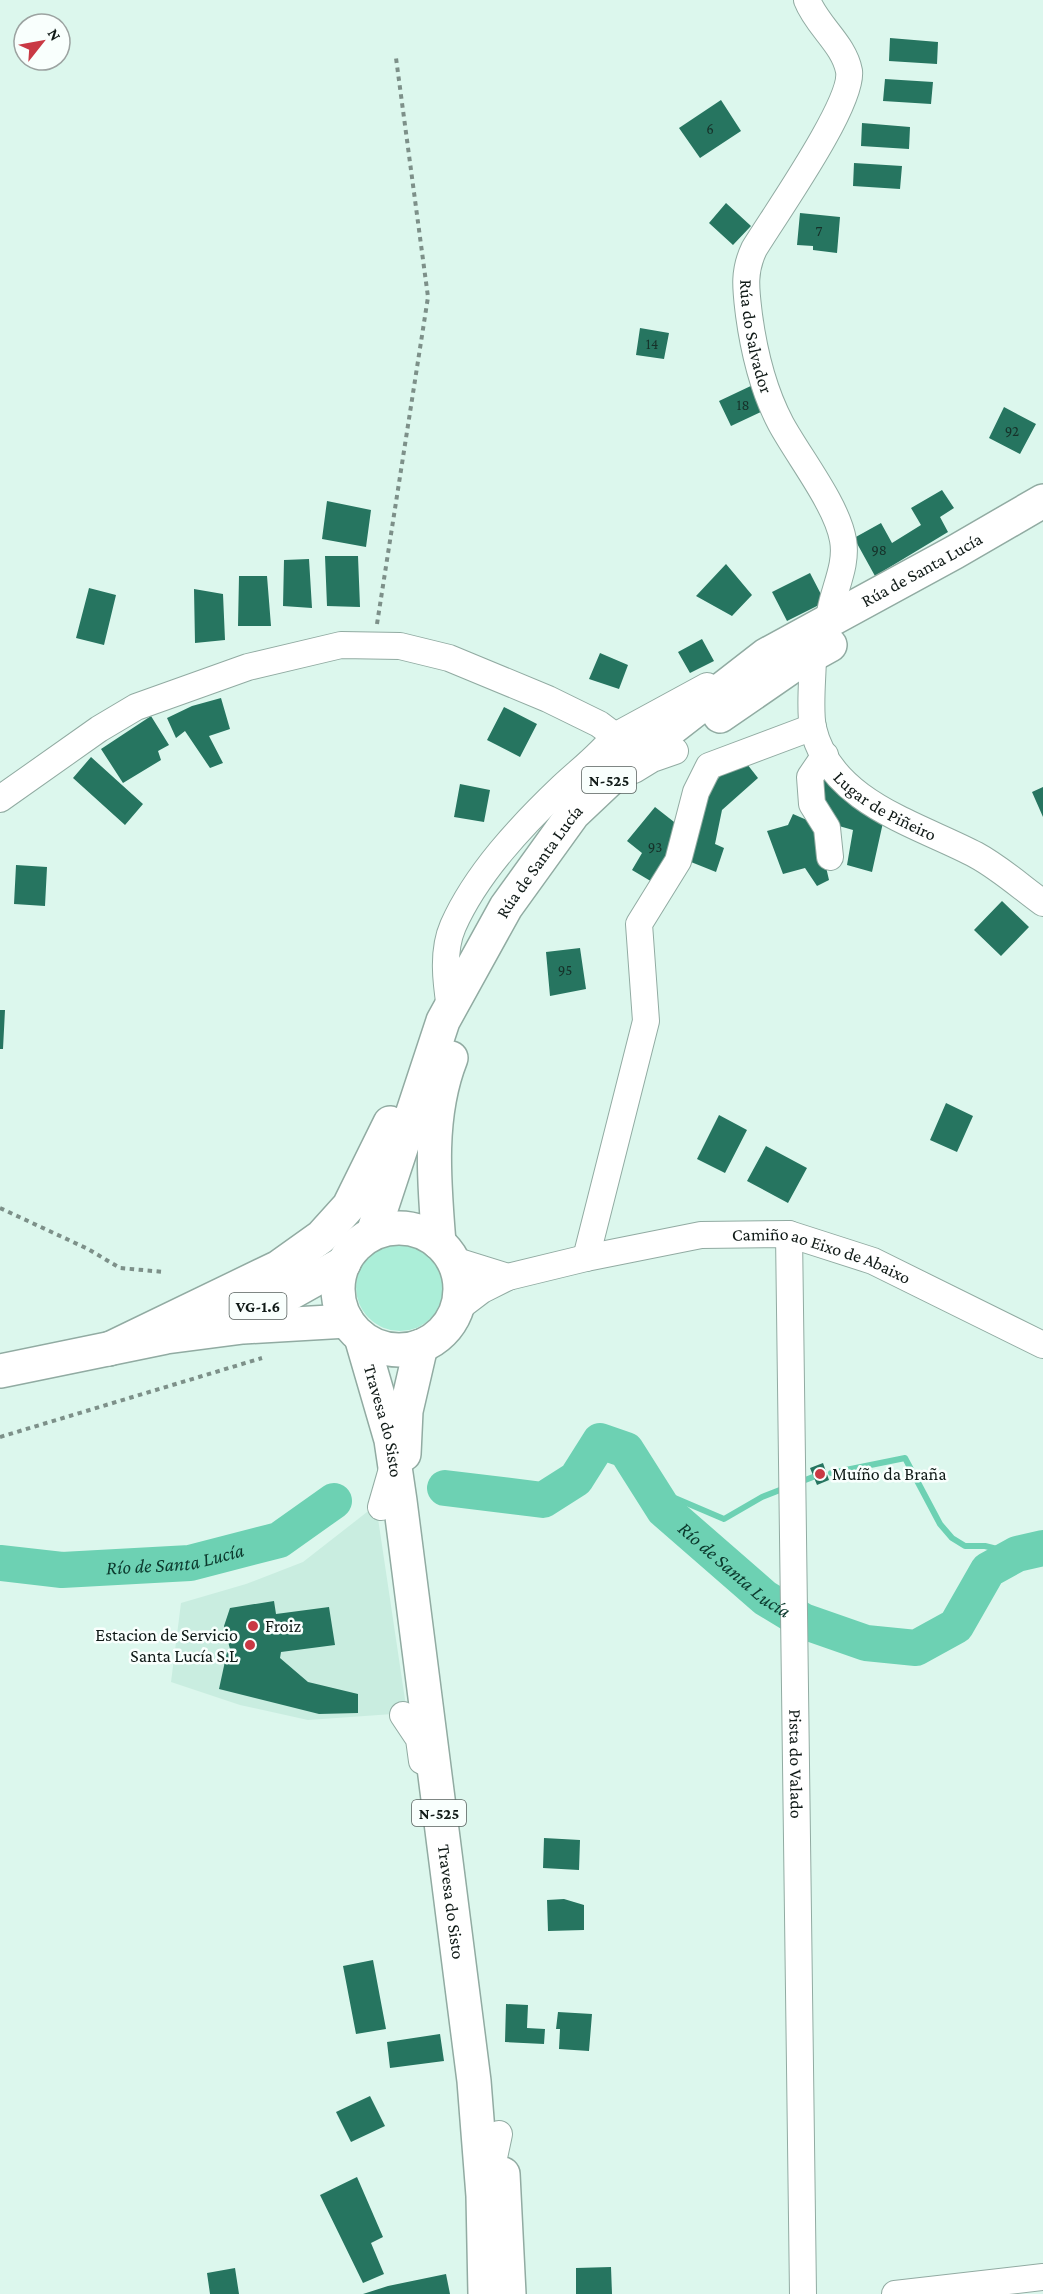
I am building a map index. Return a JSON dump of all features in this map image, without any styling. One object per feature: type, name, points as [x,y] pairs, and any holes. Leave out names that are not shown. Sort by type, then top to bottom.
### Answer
[{"type":"highway","name":"Rúa de Santa Lucía","points":[[446,1252],[434,1161],[440,1059],[450,1008],[506,907],[573,814],[627,763],[766,655],[956,552],[1043,501]]},
{"type":"highway","name":"Rúa de Santa Lucía","points":[[373,1233],[440,1059],[470,1011],[522,917],[591,828],[640,778],[710,723],[813,655],[1043,520]]},
{"type":"highway","points":[[109,1349],[279,1268],[321,1237],[349,1206],[381,1144],[411,1075],[440,1059]]},
{"type":"highway","points":[[373,1233],[390,1228],[408,1228],[424,1233],[446,1252]]},
{"type":"highway","name":"N-525","points":[[354,1329],[339,1302],[338,1282],[344,1263],[356,1246],[373,1233]]},
{"type":"highway","name":"N-525","points":[[421,1346],[436,1338],[449,1325],[457,1309],[460,1292],[459,1276],[446,1252]]},
{"type":"highway","name":"VG-1.6","points":[[166,1337],[278,1300],[344,1263]]},
{"type":"highway","name":"VG-1.6","points":[[0,1371],[166,1337],[243,1327],[354,1329]]},
{"type":"highway","points":[[354,1329],[379,1347],[400,1350],[421,1346]]},
{"type":"highway","name":"Travesa do Sisto","points":[[354,1329],[384,1412],[394,1460],[474,2081],[483,2196],[484,2294]]},
{"type":"highway","name":"Travesa do Sisto","points":[[421,1346],[406,1411],[404,1456],[462,1898],[499,2134],[507,2213],[509,2294]]},
{"type":"street","name":"Rúa do Salvador","points":[[807,0],[813,16],[844,55],[850,73],[840,108],[754,249],[747,263],[744,279],[754,355],[780,422],[835,518],[844,541],[842,575],[830,605],[829,620]]},
{"type":"street","points":[[0,799],[99,729],[136,706],[248,667],[341,645],[400,646],[449,658],[548,699],[599,724],[615,736]]},
{"type":"street","points":[[450,1008],[446,971],[452,928],[474,890],[545,803],[601,753],[615,736],[766,655]]},
{"type":"street","name":"Lugar de Piñeiro","points":[[813,655],[813,727],[835,774],[867,800],[906,822],[978,856],[1043,903]]},
{"type":"street","points":[[585,1258],[646,1021],[639,924],[678,861],[696,792],[709,766],[813,727]]},
{"type":"street","points":[[440,1059],[476,963],[490,952],[534,882],[601,800],[626,776],[652,759],[675,751]]},
{"type":"street","points":[[825,755],[810,777],[812,804],[827,828],[830,857]]},
{"type":"street","points":[[474,890],[468,931],[476,963]]},
{"type":"street","points":[[450,939],[456,956],[476,963]]},
{"type":"street","name":"Camiño ao Eixo de Abaixo","points":[[508,1277],[585,1258],[701,1235],[789,1234],[873,1260],[1043,1345]]},
{"type":"street","name":"Pista do Valado","points":[[789,1234],[803,2294]]},
{"type":"street","points":[[446,1252],[508,1277]]},
{"type":"street","points":[[457,1309],[483,1290],[508,1277]]},
{"type":"street","points":[[381,1507],[394,1460]]},
{"type":"street","points":[[403,1715],[419,1739],[461,2057],[474,2081]]},
{"type":"street","points":[[496,2294],[492,2167],[499,2134]]},
{"type":"street","points":[[471,2294],[474,2227],[483,2196]]},
{"type":"street","points":[[895,2294],[1043,2277]]},
{"type":"path","points":[[374,646],[428,297],[396,58]]},
{"type":"path","points":[[0,1208],[88,1249],[120,1268],[164,1272]]},
{"type":"path","points":[[0,1437],[262,1358]]},
{"type":"shaded area","points":[[376,1505],[407,1713],[308,1720],[240,1705],[171,1682],[181,1603],[246,1584],[303,1562]]},
{"type":"green space","points":[[400,1243],[417,1246],[431,1256],[441,1270],[444,1287],[441,1304],[431,1318],[417,1328],[400,1331],[383,1328],[369,1318],[359,1304],[356,1287],[359,1270],[369,1256],[383,1246]]},
{"type":"building","points":[[890,38],[938,42],[937,64],[889,61]]},
{"type":"building","points":[[885,79],[933,82],[931,104],[883,101]]},
{"type":"building","points":[[721,100],[741,131],[700,158],[679,128]]},
{"type":"building","points":[[862,123],[910,127],[909,149],[861,146]]},
{"type":"building","points":[[854,163],[902,166],[900,189],[853,186]]},
{"type":"building","points":[[726,203],[751,226],[733,245],[709,223]]},
{"type":"building","points":[[800,213],[840,217],[837,253],[813,250],[813,246],[797,245]]},
{"type":"building","points":[[640,328],[669,333],[664,359],[636,355]]},
{"type":"building","points":[[755,384],[767,409],[731,426],[719,401]]},
{"type":"building","points":[[1004,407],[1036,424],[1020,454],[989,438]]},
{"type":"building","points":[[942,490],[954,508],[940,517],[948,532],[875,576],[854,538],[881,523],[892,543],[921,525],[911,508]]},
{"type":"building","points":[[327,501],[371,510],[366,547],[322,539]]},
{"type":"building","points":[[325,556],[358,556],[360,607],[327,606]]},
{"type":"building","points":[[309,559],[312,608],[283,606],[284,560]]},
{"type":"building","points":[[726,564],[752,595],[732,616],[696,596]]},
{"type":"building","points":[[810,573],[825,602],[787,621],[772,592]]},
{"type":"building","points":[[239,576],[267,576],[271,626],[238,626]]},
{"type":"building","points":[[89,588],[116,595],[104,645],[76,638]]},
{"type":"building","points":[[194,589],[223,594],[225,640],[195,643]]},
{"type":"building","points":[[702,639],[714,661],[690,673],[678,652]]},
{"type":"building","points":[[600,653],[628,665],[619,689],[589,679]]},
{"type":"building","points":[[221,698],[230,729],[209,736],[223,763],[210,768],[185,731],[176,738],[167,718],[192,706]]},
{"type":"building","points":[[504,707],[537,724],[520,757],[487,740]]},
{"type":"building","points":[[151,716],[169,745],[158,751],[161,760],[123,783],[101,749]]},
{"type":"building","points":[[91,757],[143,804],[125,825],[73,778]]},
{"type":"building","points":[[747,764],[758,778],[722,810],[715,844],[724,848],[716,872],[691,862],[704,794],[725,771]]},
{"type":"building","points":[[825,773],[884,818],[872,872],[847,865],[853,830],[832,824],[818,797]]},
{"type":"building","points":[[460,784],[490,790],[484,822],[454,817]]},
{"type":"building","points":[[1043,787],[1043,817],[1032,792]]},
{"type":"building","points":[[655,807],[683,829],[659,886],[632,870],[642,853],[627,841]]},
{"type":"building","points":[[793,814],[816,824],[829,880],[817,886],[805,868],[783,874],[767,831],[788,825]]},
{"type":"building","points":[[16,865],[47,867],[45,906],[14,904]]},
{"type":"building","points":[[1002,901],[1029,927],[1001,956],[974,930]]},
{"type":"building","points":[[580,948],[586,989],[550,996],[546,952]]},
{"type":"building","points":[[0,1010],[5,1010],[3,1049],[0,1049]]},
{"type":"building","points":[[946,1103],[973,1116],[957,1152],[930,1140]]},
{"type":"building","points":[[719,1115],[747,1130],[725,1173],[697,1159]]},
{"type":"building","points":[[766,1146],[807,1168],[788,1203],[747,1181]]},
{"type":"building","name":"Muíño da Braña","points":[[823,1463],[829,1480],[817,1485],[810,1468]]},
{"type":"building","points":[[274,1601],[276,1614],[329,1607],[335,1645],[281,1652],[280,1658],[308,1682],[358,1694],[358,1713],[319,1714],[219,1689],[227,1652],[231,1653],[224,1626],[230,1608]]},
{"type":"building","points":[[544,1838],[580,1840],[579,1870],[543,1868]]},
{"type":"building","points":[[564,1899],[584,1905],[584,1930],[548,1931],[547,1900]]},
{"type":"building","points":[[373,1960],[386,2029],[356,2034],[343,1966]]},
{"type":"building","points":[[506,2004],[528,2005],[527,2028],[545,2029],[544,2044],[505,2042]]},
{"type":"building","points":[[558,2012],[592,2014],[589,2051],[559,2049],[560,2029],[556,2029]]},
{"type":"building","points":[[440,2034],[444,2061],[390,2068],[387,2042]]},
{"type":"building","points":[[370,2096],[385,2126],[351,2142],[336,2112]]},
{"type":"building","points":[[357,2177],[383,2237],[371,2243],[384,2274],[363,2283],[320,2195]]},
{"type":"building","points":[[611,2267],[612,2294],[576,2294],[576,2268]]},
{"type":"building","points":[[235,2268],[239,2294],[210,2294],[207,2273]]},
{"type":"building","points":[[446,2274],[450,2294],[363,2294],[388,2286]]},
{"type":"waterway","name":"Río de Santa Lucía","points":[[445,1488],[543,1500],[576,1479],[600,1441],[626,1450],[664,1510],[765,1598],[803,1621],[866,1643],[916,1648],[956,1626],[988,1570],[1017,1554],[1043,1548]]},
{"type":"waterway","points":[[831,1473],[905,1458],[940,1524],[952,1538],[965,1546],[985,1546],[1017,1554]]},
{"type":"waterway","points":[[800,1482],[813,1477]]},
{"type":"waterway","points":[[649,1487],[724,1519],[762,1497],[785,1488]]},
{"type":"waterway","name":"Río de Santa Lucía","points":[[0,1563],[62,1570],[190,1563],[279,1540],[334,1501]]},
{"type":"place","name":"Muíño da Braña","points":[[820,1474]]},
{"type":"place","name":"Froiz","points":[[253,1626]]},
{"type":"place","name":"Estacion de Servicio Santa Lucía S.L","points":[[250,1645]]}]
